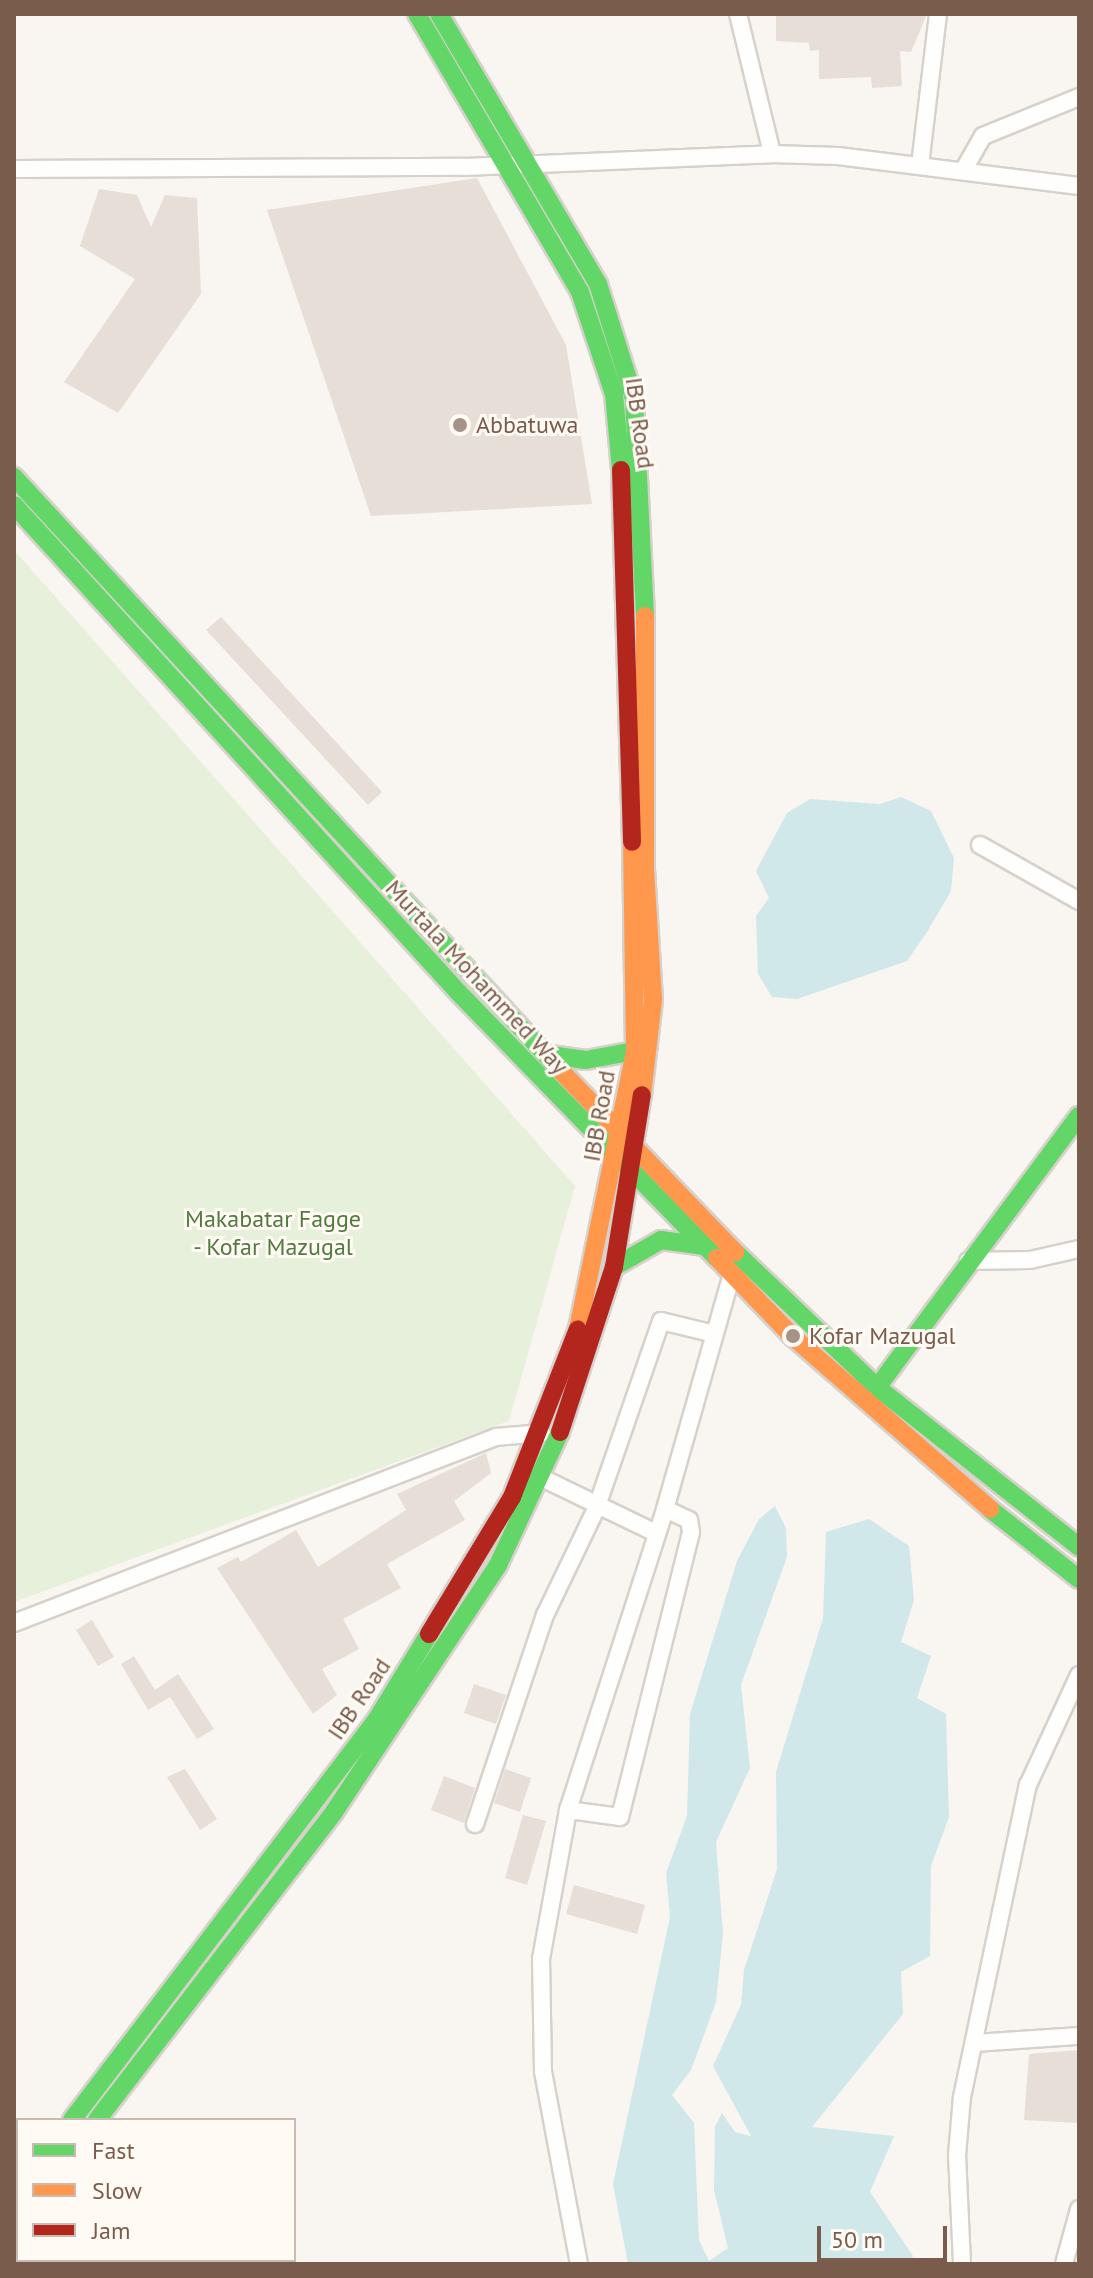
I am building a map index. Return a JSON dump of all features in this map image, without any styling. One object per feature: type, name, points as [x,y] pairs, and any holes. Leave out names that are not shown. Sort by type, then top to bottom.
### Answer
[{"type":"main road","name":"IBB Road","points":[[74,2118],[377,1719],[476,1562],[542,1433],[578,1329],[635,1051],[621,428],[606,360],[580,292],[417,14]]},
{"type":"main road","name":"IBB Road","points":[[99,2118],[422,1688],[498,1565],[542,1478],[581,1380],[614,1267],[633,1172],[653,1000],[645,869],[645,541],[635,411],[620,342],[598,284],[530,162],[439,14]]},
{"type":"main road","name":"Murtala Mohammed Way","points":[[14,477],[156,626],[619,1134],[878,1388],[1079,1547]]},
{"type":"main road","name":"Murtala Mohammed Way","points":[[14,505],[137,643],[615,1157],[863,1404],[1079,1579]]},
{"type":"main road","points":[[137,643],[156,626]]},
{"type":"main road","points":[[550,1055],[586,1060],[635,1051]]},
{"type":"main road","points":[[863,1404],[878,1388],[968,1261],[1079,1116]]},
{"type":"main road","points":[[614,1267],[661,1240],[705,1246]]},
{"type":"street","points":[[738,14],[772,154]]},
{"type":"street","points":[[920,165],[938,14]]},
{"type":"street","points":[[963,171],[978,139],[1079,97]]},
{"type":"street","points":[[14,169],[508,166],[530,162],[772,154],[920,165],[1079,186]]},
{"type":"street","points":[[980,845],[1079,901]]},
{"type":"street","points":[[968,1261],[1030,1260],[1079,1249]]},
{"type":"street","points":[[579,2264],[543,2071],[541,1959],[568,1810],[665,1509],[711,1333],[732,1274]]},
{"type":"street","points":[[475,1824],[545,1615],[596,1509],[661,1321],[711,1333]]},
{"type":"street","points":[[14,1623],[496,1437],[542,1433]]},
{"type":"street","points":[[542,1478],[596,1509],[656,1533]]},
{"type":"street","points":[[568,1810],[620,1817],[691,1532],[689,1520],[665,1509]]},
{"type":"street","points":[[962,2264],[957,2125],[1028,1785],[1079,1675]]},
{"type":"street","points":[[975,2043],[1079,2036]]},
{"type":"street","points":[[1064,2264],[1079,2209]]},
{"type":"green space","name":"Makabatar Fagge - Kofar Mazugal","points":[[14,550],[575,1186],[509,1421],[14,1602]]},
{"type":"water","points":[[901,797],[931,811],[954,858],[951,891],[927,932],[907,961],[797,999],[772,997],[758,974],[756,916],[769,898],[756,871],[787,813],[810,799],[880,804]]},
{"type":"water","points":[[775,1506],[786,1528],[787,1557],[741,1685],[750,1768],[716,1842],[723,1934],[716,2002],[691,2070],[672,2095],[694,2123],[699,2240],[709,2261],[728,2248],[714,2190],[715,2126],[722,2113],[735,2132],[751,2136],[713,2066],[741,2005],[744,1970],[777,1869],[776,1772],[823,1618],[826,1532],[869,1519],[909,1546],[914,1600],[901,1642],[931,1656],[917,1698],[946,1714],[949,1817],[931,1866],[930,1956],[901,1972],[903,2014],[812,2127],[894,2136],[870,2192],[913,2256],[908,2264],[628,2264],[613,2184],[670,1917],[666,1873],[687,1816],[690,1714],[737,1561],[759,1519]]},
{"type":"building","points":[[776,14],[927,14],[911,52],[900,51],[902,86],[872,88],[871,77],[819,79],[819,50],[810,51],[809,43],[776,41]]},
{"type":"building","name":"Abbatuwa","points":[[477,178],[566,345],[592,504],[371,516],[267,210]]},
{"type":"building","points":[[99,189],[137,195],[151,227],[165,195],[197,198],[201,294],[118,413],[64,382],[135,279],[80,246]]},
{"type":"building","points":[[221,617],[382,792],[368,805],[206,630]]},
{"type":"building","points":[[486,1453],[491,1473],[454,1501],[465,1520],[387,1564],[401,1588],[343,1619],[359,1649],[322,1669],[337,1695],[313,1714],[217,1568],[238,1557],[241,1562],[296,1530],[318,1567],[406,1510],[397,1494]]},
{"type":"building","points":[[92,1620],[114,1657],[98,1666],[76,1630]]},
{"type":"building","points":[[134,1656],[155,1690],[178,1674],[214,1729],[197,1739],[170,1697],[148,1710],[121,1664]]},
{"type":"building","points":[[474,1684],[506,1695],[496,1724],[464,1713]]},
{"type":"building","points":[[185,1769],[217,1819],[200,1830],[167,1777]]},
{"type":"building","points":[[505,1769],[531,1778],[520,1812],[494,1803]]},
{"type":"building","points":[[444,1776],[475,1788],[464,1823],[431,1810]]},
{"type":"building","points":[[523,1815],[546,1821],[527,1885],[505,1878]]},
{"type":"building","points":[[574,1885],[645,1905],[637,1934],[566,1914]]},
{"type":"building","points":[[1079,2050],[1079,2123],[1024,2120],[1029,2054]]},
{"type":"traffic: fast","points":[[417,14],[580,292],[614,394],[621,470]]},
{"type":"traffic: fast","points":[[439,14],[598,284],[634,398],[645,616]]},
{"type":"traffic: fast","points":[[14,477],[557,1067]]},
{"type":"traffic: fast","points":[[14,505],[458,992],[717,1258]]},
{"type":"traffic: fast","points":[[550,1055],[586,1060],[635,1051]]},
{"type":"traffic: fast","points":[[870,1397],[1079,1116]]},
{"type":"traffic: fast","points":[[614,1267],[661,1240],[705,1246]]},
{"type":"traffic: fast","points":[[735,1252],[878,1388],[1079,1547]]},
{"type":"traffic: fast","points":[[99,2118],[334,1812],[498,1565],[560,1432]]},
{"type":"traffic: fast","points":[[990,1509],[1079,1579]]},
{"type":"traffic: fast","points":[[74,2118],[377,1719],[429,1634]]},
{"type":"traffic: slow","points":[[642,1095],[653,1000],[645,869],[645,616]]},
{"type":"traffic: slow","points":[[578,1329],[635,1051],[632,842]]},
{"type":"traffic: slow","points":[[557,1067],[735,1252]]},
{"type":"traffic: slow","points":[[717,1258],[792,1336],[990,1509]]},
{"type":"traffic: jam","points":[[621,470],[632,842]]},
{"type":"traffic: jam","points":[[560,1432],[614,1267],[642,1095]]},
{"type":"traffic: jam","points":[[429,1634],[512,1497],[578,1329]]},
{"type":"place","name":"Abbatuwa","points":[[460,425]]},
{"type":"place","name":"Kofar Mazugal","points":[[793,1336]]}]
